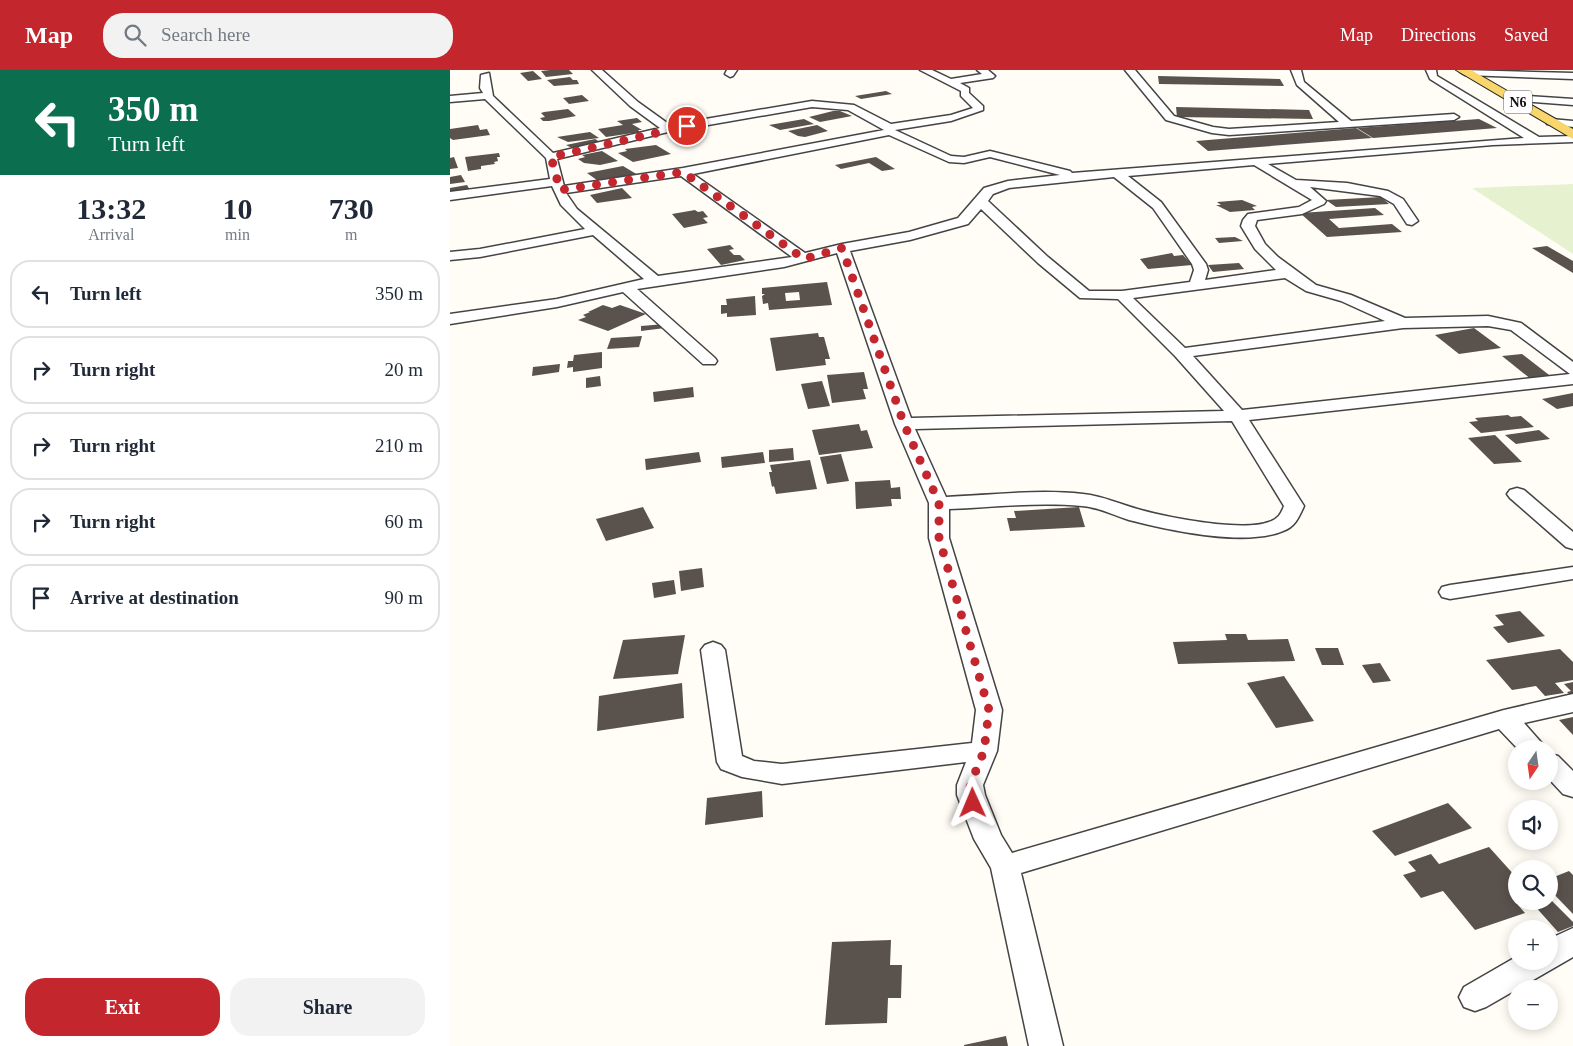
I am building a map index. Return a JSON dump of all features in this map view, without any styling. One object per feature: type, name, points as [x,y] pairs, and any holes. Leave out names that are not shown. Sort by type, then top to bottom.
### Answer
[{"type":"main road","name":"N6","points":[[1464,71],[1573,136]]},
{"type":"street","points":[[597,70],[634,104],[668,129]]},
{"type":"street","points":[[450,196],[683,172],[977,111],[979,108],[964,94],[966,90],[925,70]]},
{"type":"street","points":[[949,82],[990,76],[982,70]]},
{"type":"street","points":[[1130,70],[1170,118],[1203,128],[1229,132],[1454,117]]},
{"type":"street","points":[[1296,70],[1300,83],[1348,124]]},
{"type":"street","points":[[1431,70],[1433,76],[1536,140]]},
{"type":"street","points":[[1464,71],[1573,76]]},
{"type":"street","points":[[450,99],[489,94],[485,88],[486,75]]},
{"type":"street","points":[[482,96],[488,97],[551,157],[558,186],[565,202],[594,231],[654,281]]},
{"type":"street","points":[[1512,98],[1573,102]]},
{"type":"street","points":[[551,157],[668,129],[768,110],[824,104],[850,107],[949,159],[964,160],[990,154],[1079,176]]},
{"type":"street","points":[[450,319],[558,303],[654,281],[804,259],[842,248],[910,236],[963,221],[981,202],[984,194],[994,188],[1079,176],[1256,161],[1536,140],[1573,140]]},
{"type":"street","points":[[1256,161],[1293,182],[1320,201],[1302,210],[1253,217],[1249,220],[1248,226],[1260,246],[1288,273],[1312,288],[1346,298],[1403,323]]},
{"type":"street","points":[[683,172],[804,259]]},
{"type":"street","points":[[1117,173],[1157,206],[1198,264],[1200,270],[1196,285]]},
{"type":"street","points":[[1293,182],[1370,191],[1391,196],[1402,206],[1412,221]]},
{"type":"street","points":[[981,202],[1082,294],[1122,295],[1288,273]]},
{"type":"street","points":[[450,256],[480,253],[594,231]]},
{"type":"street","points":[[842,248],[904,424],[939,503],[939,538],[989,710],[984,751],[970,785],[971,795],[988,839],[1005,866],[1046,1046]]},
{"type":"street","points":[[626,287],[709,361]]},
{"type":"street","points":[[939,503],[1078,500],[1102,504],[1134,515],[1214,530],[1246,532],[1273,528],[1287,521],[1294,506],[1238,416],[1181,352],[1122,295]]},
{"type":"street","points":[[1181,352],[1403,323],[1488,321],[1516,326],[1573,370]]},
{"type":"street","points":[[904,424],[1238,416],[1573,379]]},
{"type":"street","points":[[1517,494],[1573,543]]},
{"type":"street","points":[[1450,592],[1573,573]]},
{"type":"street","points":[[713,650],[730,762],[751,770],[782,774],[984,751]]},
{"type":"street","points":[[1005,866],[1504,719],[1573,703]]},
{"type":"street","points":[[1504,719],[1525,740]]},
{"type":"street","points":[[1558,773],[1573,787]]},
{"type":"street","points":[[1558,950],[1573,941]]},
{"type":"street","points":[[1475,997],[1522,970]]},
{"type":"lane","points":[[1551,122],[1573,124]]},
{"type":"green space","points":[[1573,184],[1573,254],[1472,188]]},
{"type":"building","points":[[569,70],[573,74],[546,77],[541,71]]},
{"type":"building","points":[[533,71],[542,79],[528,81],[520,73]]},
{"type":"building","points":[[1158,76],[1280,79],[1284,86],[1159,84]]},
{"type":"building","points":[[570,77],[573,80],[577,80],[579,84],[554,86],[547,80]]},
{"type":"building","points":[[886,91],[892,94],[861,99],[855,96]]},
{"type":"building","points":[[582,95],[589,101],[569,104],[563,98]]},
{"type":"building","points":[[1176,107],[1309,110],[1313,119],[1177,117]]},
{"type":"building","points":[[568,109],[576,116],[549,121],[543,121],[540,118],[545,117],[541,113],[544,112]]},
{"type":"building","points":[[840,111],[852,116],[820,122],[809,117]]},
{"type":"building","points":[[637,118],[642,122],[632,124],[642,130],[638,130],[640,132],[606,137],[598,129],[623,125],[617,121]]},
{"type":"building","points":[[804,119],[814,124],[780,130],[769,125]]},
{"type":"building","points":[[1479,119],[1497,128],[1373,138],[1357,128]]},
{"type":"building","points":[[478,125],[480,130],[487,129],[490,135],[453,140],[450,138],[450,129]]},
{"type":"building","points":[[817,125],[828,131],[805,137],[788,131]]},
{"type":"building","points":[[1356,128],[1372,138],[1208,151],[1196,141]]},
{"type":"building","points":[[590,132],[599,138],[568,142],[557,137]]},
{"type":"building","points":[[595,139],[602,143],[574,149],[566,145]]},
{"type":"building","points":[[656,145],[671,154],[633,162],[618,153],[627,151],[625,149]]},
{"type":"building","points":[[602,151],[618,161],[600,165],[584,163],[578,159],[585,157],[582,155]]},
{"type":"building","points":[[499,153],[500,157],[497,157],[498,161],[494,162],[495,164],[481,166],[481,169],[468,171],[465,157]]},
{"type":"building","points":[[454,157],[458,168],[450,169],[450,158]]},
{"type":"building","points":[[876,157],[895,169],[882,171],[869,163],[841,169],[835,165]]},
{"type":"building","points":[[623,166],[638,175],[601,183],[587,173]]},
{"type":"building","points":[[461,175],[465,182],[450,184],[450,177]]},
{"type":"building","points":[[467,185],[470,190],[450,194],[450,188]]},
{"type":"building","points":[[622,188],[632,198],[597,203],[590,195]]},
{"type":"building","points":[[1381,197],[1389,204],[1336,207],[1326,200]]},
{"type":"building","points":[[1242,200],[1257,206],[1252,207],[1255,210],[1230,212],[1216,205],[1221,205],[1217,202]]},
{"type":"building","points":[[1375,208],[1384,215],[1329,219],[1339,228],[1392,224],[1402,232],[1327,237],[1300,213]]},
{"type":"building","points":[[695,210],[698,212],[703,211],[708,217],[703,218],[708,223],[684,228],[672,214]]},
{"type":"building","points":[[1235,237],[1243,241],[1219,243],[1215,238]]},
{"type":"building","points":[[730,245],[734,249],[729,250],[734,255],[740,255],[745,260],[721,265],[707,249]]},
{"type":"building","points":[[1547,246],[1573,261],[1573,273],[1532,248]]},
{"type":"building","points":[[1172,253],[1174,256],[1183,255],[1192,265],[1148,269],[1140,259]]},
{"type":"building","points":[[1239,263],[1244,269],[1213,272],[1208,265]]},
{"type":"building","points":[[827,282],[832,305],[769,310],[768,303],[763,304],[762,296],[765,294],[762,294],[762,288]],"holes":[[[799,292],[800,300],[786,301],[785,293]]]},
{"type":"building","points":[[755,296],[756,315],[727,317],[727,313],[721,314],[721,305],[727,305],[726,299]]},
{"type":"building","points":[[603,305],[612,308],[620,305],[646,314],[608,331],[578,320],[586,317],[583,315],[590,312],[588,312]]},
{"type":"building","points":[[665,324],[665,328],[641,331],[641,326]]},
{"type":"building","points":[[1474,328],[1501,348],[1459,354],[1435,335]]},
{"type":"building","points":[[818,333],[819,337],[824,337],[830,359],[825,359],[826,365],[776,371],[770,338]]},
{"type":"building","points":[[642,336],[639,347],[607,349],[611,338]]},
{"type":"building","points":[[602,352],[602,368],[573,372],[573,367],[567,368],[568,361],[573,361],[574,355]]},
{"type":"building","points":[[1522,354],[1553,378],[1532,380],[1502,356]]},
{"type":"building","points":[[560,364],[559,372],[532,376],[533,367]]},
{"type":"building","points":[[864,372],[868,389],[863,389],[866,399],[832,403],[827,375]]},
{"type":"building","points":[[600,376],[601,386],[586,388],[586,378]]},
{"type":"building","points":[[822,381],[830,406],[808,409],[801,384]]},
{"type":"building","points":[[693,387],[694,397],[654,402],[653,392]]},
{"type":"building","points":[[1573,393],[1573,406],[1557,409],[1542,399]]},
{"type":"building","points":[[1508,415],[1511,417],[1521,416],[1534,427],[1481,433],[1469,422],[1478,421],[1475,418]]},
{"type":"building","points":[[859,424],[861,431],[867,430],[873,448],[819,455],[812,430]]},
{"type":"building","points":[[1539,430],[1550,439],[1516,444],[1505,435]]},
{"type":"building","points":[[1495,435],[1522,462],[1494,464],[1468,438]]},
{"type":"building","points":[[793,448],[794,460],[769,462],[769,450]]},
{"type":"building","points":[[699,452],[701,462],[646,470],[645,459]]},
{"type":"building","points":[[763,452],[765,463],[722,468],[721,457]]},
{"type":"building","points":[[841,454],[849,481],[827,484],[820,457]]},
{"type":"building","points":[[810,460],[817,489],[776,494],[774,486],[772,487],[769,472],[772,472],[770,465]]},
{"type":"building","points":[[890,480],[891,488],[900,487],[901,499],[891,499],[892,506],[856,509],[855,482]]},
{"type":"building","points":[[643,507],[654,528],[606,541],[596,519]]},
{"type":"building","points":[[1079,507],[1085,527],[1010,531],[1007,518],[1016,518],[1014,511]]},
{"type":"building","points":[[702,568],[704,587],[681,591],[679,571]]},
{"type":"building","points":[[674,580],[676,594],[654,598],[652,583]]},
{"type":"building","points":[[1520,611],[1545,636],[1508,643],[1493,627],[1504,625],[1495,615]]},
{"type":"building","points":[[1225,634],[1246,634],[1248,640],[1288,639],[1295,661],[1178,664],[1173,642],[1227,640]]},
{"type":"building","points":[[685,635],[678,674],[613,679],[623,640]]},
{"type":"building","points":[[1315,648],[1338,648],[1344,665],[1322,665]]},
{"type":"building","points":[[1560,649],[1573,662],[1573,680],[1555,683],[1564,693],[1545,696],[1536,686],[1512,690],[1486,660]]},
{"type":"building","points":[[1380,663],[1391,681],[1373,683],[1362,665]]},
{"type":"building","points":[[1284,676],[1314,721],[1276,728],[1247,683]]},
{"type":"building","points":[[1573,682],[1573,698],[1567,692],[1571,691],[1564,684]]},
{"type":"building","points":[[682,683],[684,718],[597,731],[599,696]]},
{"type":"building","points":[[1573,717],[1573,735],[1559,720]]},
{"type":"building","points":[[762,791],[763,817],[705,825],[707,798]]},
{"type":"building","points":[[1448,803],[1472,828],[1395,856],[1372,831]]},
{"type":"building","points":[[1489,847],[1508,868],[1508,910],[1522,910],[1525,913],[1475,930],[1443,891],[1421,898],[1403,875],[1416,871],[1408,862],[1431,854],[1439,864]]},
{"type":"building","points":[[1569,871],[1573,875],[1573,914],[1558,898],[1558,875]]},
{"type":"building","points":[[1558,907],[1573,922],[1573,926],[1558,932],[1558,920],[1547,920],[1538,910],[1558,910]]},
{"type":"building","points":[[891,940],[890,965],[902,965],[901,998],[888,998],[887,1023],[825,1025],[832,942]]},
{"type":"building","points":[[1006,1036],[1008,1046],[964,1046],[964,1045]]},
{"type":"route","points":[[687,126],[551,157],[556,182],[560,190],[683,172],[804,259],[842,248],[904,424],[939,503],[937,522],[939,538],[989,710],[990,720],[984,751],[970,785],[973,803]]}]
